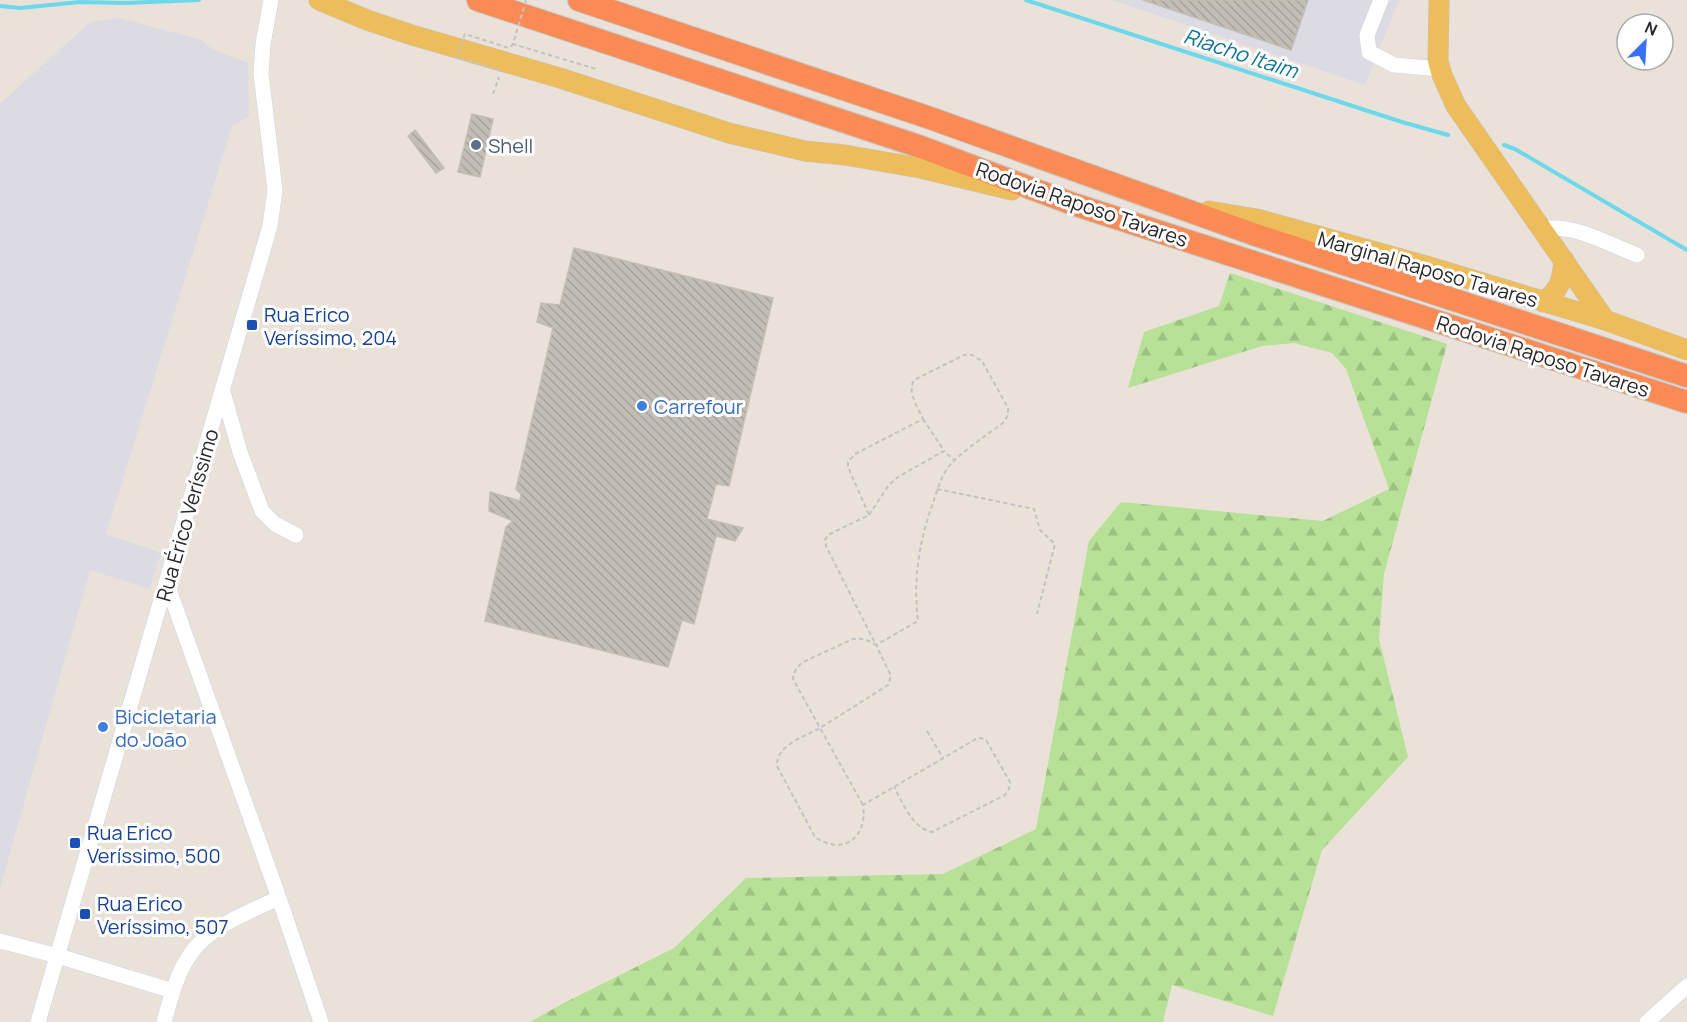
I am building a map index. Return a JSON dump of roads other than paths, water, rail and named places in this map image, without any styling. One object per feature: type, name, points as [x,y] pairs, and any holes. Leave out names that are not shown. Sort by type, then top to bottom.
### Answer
[{"type":"highway","name":"Rodovia Raposo Tavares","points":[[478,0],[921,147],[1072,204],[1687,402]]},
{"type":"highway","name":"Rodovia Raposo Tavares","points":[[579,0],[930,118],[1253,234],[1687,376]]},
{"type":"main road","points":[[319,0],[367,20],[412,35],[560,78],[729,133],[805,151],[845,155],[920,168],[1072,204]]},
{"type":"main road","points":[[1439,0],[1438,61],[1456,106],[1605,320]]},
{"type":"main road","name":"Marginal Raposo Tavares","points":[[1166,203],[1257,219],[1430,267],[1605,320],[1687,350]]},
{"type":"main road","points":[[1543,302],[1557,289],[1562,277],[1564,261]]},
{"type":"street","name":"Rua Érico Veríssimo","points":[[38,1022],[270,226],[274,190],[261,74],[264,37],[271,0]]},
{"type":"street","points":[[1381,0],[1367,35],[1369,52],[1394,65],[1440,69]]},
{"type":"street","points":[[1542,229],[1551,227],[1570,229],[1637,255]]},
{"type":"street","points":[[223,392],[240,452],[262,511],[275,524],[296,535]]},
{"type":"street","points":[[167,584],[321,1022]]},
{"type":"street","points":[[164,1022],[173,991],[189,956],[210,934],[235,918],[279,898]]},
{"type":"street","points":[[0,941],[173,991]]},
{"type":"street","points":[[1647,1022],[1687,986]]},
{"type":"waterway","points":[[0,6],[20,8],[80,2],[199,0]]},
{"type":"waterway","name":"Riacho Itaim","points":[[1026,0],[1448,135]]},
{"type":"waterway","name":"Riacho Itaim","points":[[1504,145],[1515,149],[1687,250]]},
{"type":"place","name":"Shell","points":[[476,145]]},
{"type":"place","name":"Rua Erico Veríssimo, 204","points":[[252,325]]},
{"type":"place","name":"Carrefour","points":[[642,406]]},
{"type":"place","name":"Bicicletaria do João","points":[[103,727]]},
{"type":"place","name":"Rua Erico Veríssimo, 500","points":[[75,843]]},
{"type":"place","name":"Rua Erico Veríssimo, 507","points":[[85,914]]}]
